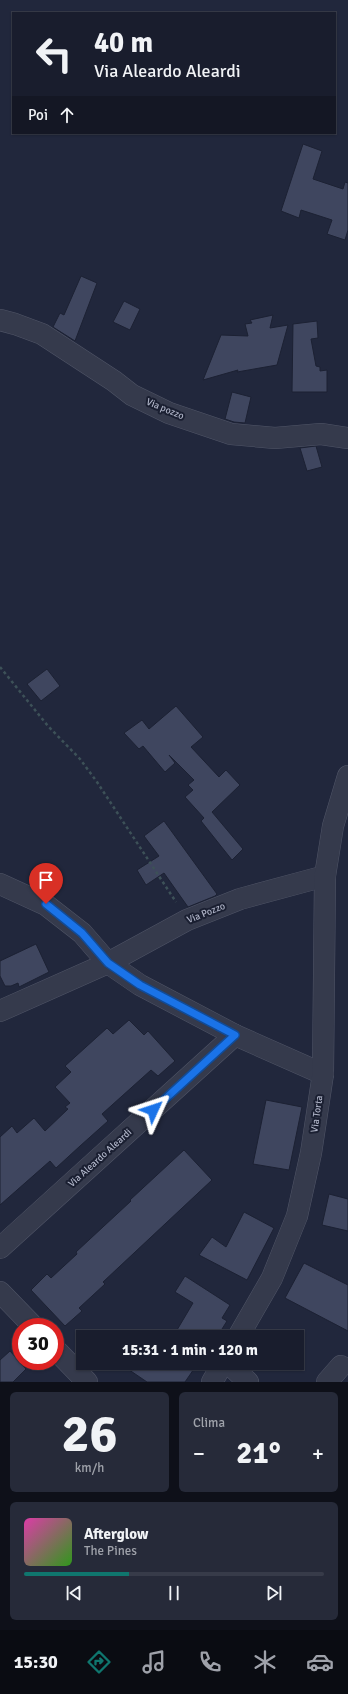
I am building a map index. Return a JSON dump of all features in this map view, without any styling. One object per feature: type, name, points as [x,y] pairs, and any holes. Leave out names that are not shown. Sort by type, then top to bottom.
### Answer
[{"type":"street","name":"Via pozzo","points":[[0,320],[16,324],[42,334],[114,381],[132,395],[169,413],[231,434],[275,438],[321,434],[348,438]]},
{"type":"street","points":[[325,876],[333,826],[348,776]]},
{"type":"street","name":"Via Pozzo","points":[[0,1011],[108,963],[187,920],[240,899],[325,876]]},
{"type":"street","name":"Via Torta","points":[[242,1330],[272,1278],[297,1216],[311,1153],[323,1074],[325,876]]},
{"type":"street","points":[[0,884],[46,904],[82,933],[108,963],[140,985],[235,1035],[323,1074]]},
{"type":"street","name":"Via Aleardo Aleardi","points":[[0,1248],[235,1035]]},
{"type":"street","points":[[0,1292],[25,1318]]},
{"type":"street","points":[[64,1358],[87,1382]]},
{"type":"street","points":[[327,1382],[341,1366]]},
{"type":"street","points":[[212,1382],[219,1370]]},
{"type":"street","points":[[235,1370],[248,1382]]},
{"type":"path","points":[[0,667],[48,726],[80,759],[97,782],[187,920]]},
{"type":"building","points":[[303,144],[322,151],[313,179],[343,189],[345,182],[348,183],[348,230],[345,240],[327,234],[332,220],[301,210],[299,218],[281,211]]},
{"type":"building","points":[[81,276],[97,283],[75,341],[53,327],[60,313],[64,315]]},
{"type":"building","points":[[124,301],[140,309],[130,330],[113,322]]},
{"type":"building","points":[[273,315],[270,328],[288,325],[277,365],[237,372],[238,370],[203,380],[221,335],[248,336],[245,324],[252,323],[250,320]]},
{"type":"building","points":[[317,321],[318,338],[311,339],[316,366],[320,367],[320,371],[327,370],[327,392],[292,392],[293,324]]},
{"type":"building","points":[[232,392],[251,397],[245,423],[225,419]]},
{"type":"building","points":[[316,446],[322,467],[307,471],[300,448]]},
{"type":"building","points":[[47,669],[60,686],[41,701],[27,684]]},
{"type":"building","points":[[176,706],[203,737],[191,747],[219,777],[226,770],[240,785],[212,812],[243,849],[232,860],[201,821],[204,818],[185,797],[193,790],[188,785],[194,780],[169,755],[175,763],[165,772],[143,746],[139,749],[124,733],[142,720],[149,729]]},
{"type":"building","points":[[164,821],[217,894],[215,896],[188,907],[164,873],[146,885],[137,870],[159,856],[144,836]]},
{"type":"building","points":[[36,944],[49,972],[19,987],[18,983],[11,986],[5,986],[0,976],[0,961]]},
{"type":"building","points":[[129,1020],[144,1035],[148,1031],[175,1061],[158,1076],[151,1070],[102,1114],[108,1121],[56,1168],[50,1161],[0,1205],[0,1137],[12,1126],[17,1133],[34,1118],[45,1131],[68,1109],[65,1107],[70,1103],[55,1087],[71,1072],[65,1066],[107,1028],[113,1034]]},
{"type":"building","points":[[266,1100],[302,1107],[289,1170],[253,1164]]},
{"type":"building","points":[[184,1150],[212,1180],[103,1282],[105,1284],[79,1308],[82,1311],[65,1326],[64,1318],[57,1318],[31,1290],[47,1274],[51,1278],[77,1254],[76,1252],[131,1201],[130,1200]]},
{"type":"building","points":[[329,1194],[348,1199],[348,1231],[322,1225]]},
{"type":"building","points":[[244,1212],[274,1228],[247,1280],[199,1255],[212,1237],[226,1247]]},
{"type":"building","points":[[304,1263],[348,1285],[348,1331],[285,1298]]},
{"type":"building","points":[[185,1276],[230,1305],[222,1318],[227,1321],[221,1330],[177,1330],[193,1303],[175,1292]]},
{"type":"building","points":[[10,1351],[12,1353],[12,1370],[25,1370],[13,1382],[0,1382],[0,1360]]},
{"type":"building","points":[[129,1370],[193,1370],[185,1382],[147,1382]]},
{"type":"route","points":[[46,904],[82,933],[108,963],[140,985],[235,1035],[153,1110]]}]
